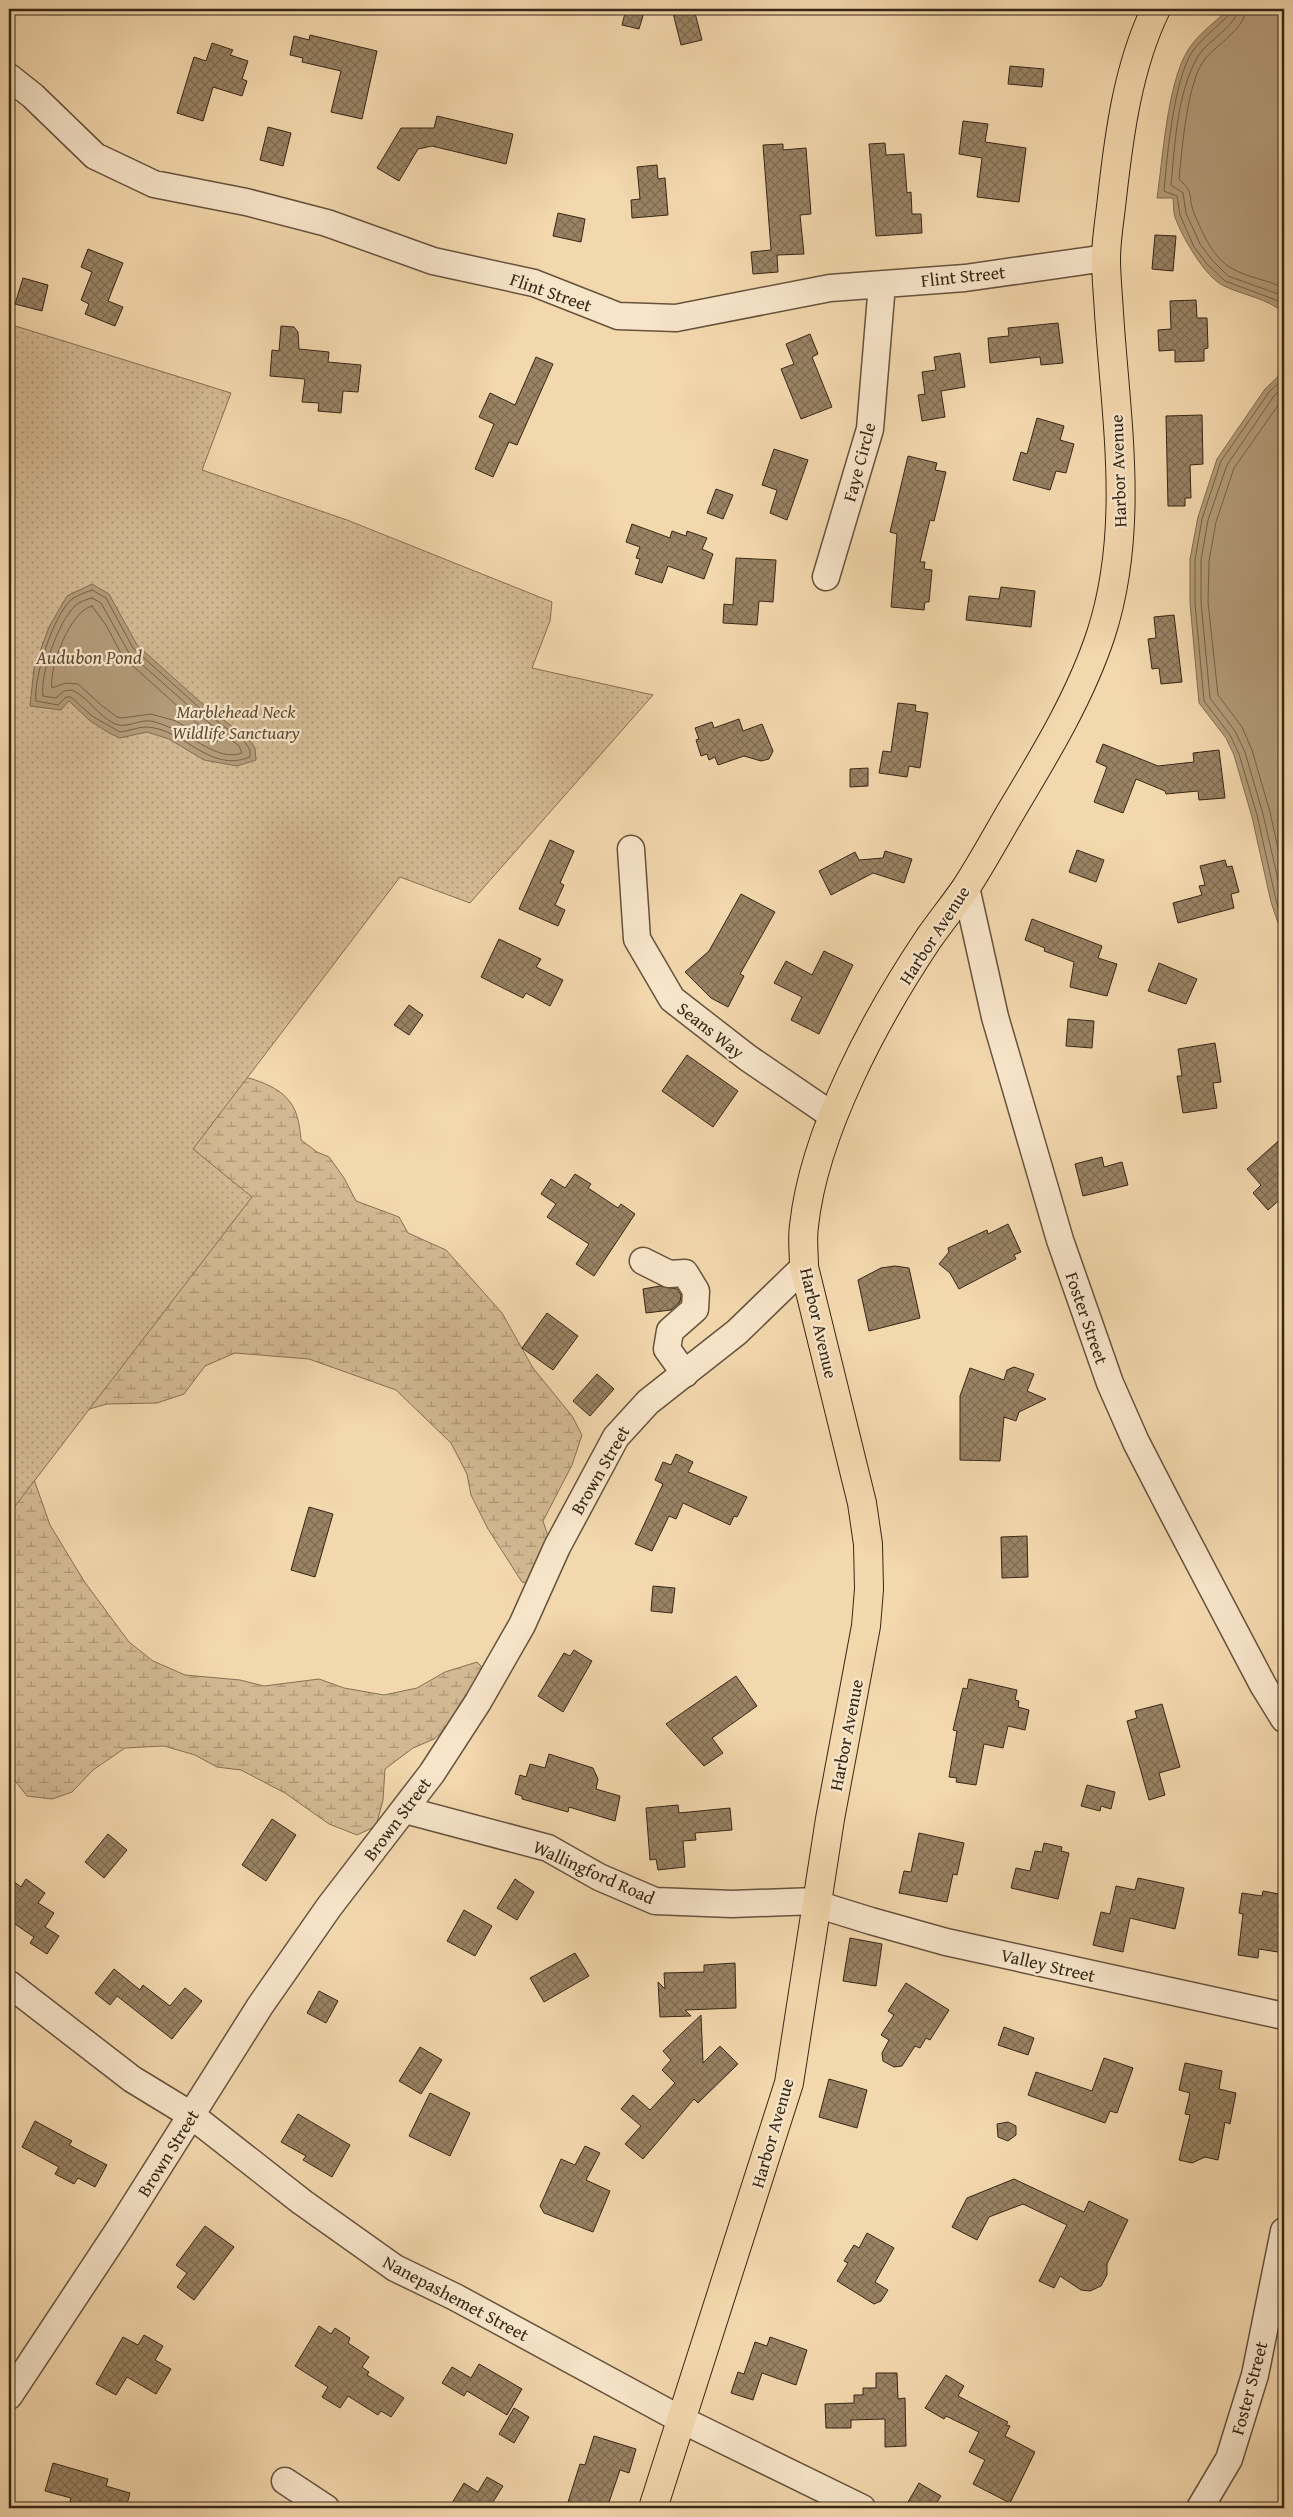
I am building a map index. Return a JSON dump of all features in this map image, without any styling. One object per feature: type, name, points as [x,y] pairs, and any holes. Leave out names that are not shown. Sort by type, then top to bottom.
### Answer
[{"type":"main road","name":"Harbor Avenue","points":[[652,2508],[765,2163],[789,2083],[816,1901],[866,1626],[869,1589],[868,1544],[862,1503],[804,1267],[804,1227],[818,1155],[833,1116],[884,1013],[928,939],[966,887],[1032,777],[1084,677],[1101,634],[1114,583],[1120,542],[1122,476],[1106,258],[1115,176],[1125,111],[1146,28],[1156,9]]},
{"type":"street","name":"Flint Street","points":[[9,77],[33,96],[95,156],[154,184],[246,202],[327,223],[433,261],[534,283],[618,316],[676,318],[830,288],[965,278],[1106,258]]},
{"type":"street","name":"Faye Circle","points":[[826,577],[870,429],[882,284]]},
{"type":"street","name":"Seans Way","points":[[630,849],[637,939],[672,999],[748,1058],[833,1116]]},
{"type":"street","name":"Foster Street","points":[[966,887],[993,1008],[1017,1093],[1060,1240],[1110,1384],[1136,1442],[1169,1507],[1263,1686],[1284,1719]]},
{"type":"street","points":[[643,1261],[669,1274],[685,1273],[696,1291],[695,1309],[670,1332],[667,1349],[685,1374]]},
{"type":"street","name":"Brown Street","points":[[9,2396],[120,2228],[260,2006],[319,1922],[432,1773],[478,1702],[522,1625],[557,1546],[616,1436],[648,1402],[737,1332],[804,1267]]},
{"type":"street","name":"Wallingford Road","points":[[405,1810],[548,1848],[599,1877],[655,1901],[732,1904],[816,1901]]},
{"type":"street","name":"Valley Street","points":[[816,1901],[829,1908],[871,1922],[946,1942],[1284,2016]]},
{"type":"street","name":"Nanepashemet Street","points":[[9,1984],[132,2079],[191,2115],[302,2202],[395,2268],[455,2297],[680,2419],[862,2508]]},
{"type":"street","name":"Foster Street","points":[[1200,2508],[1229,2460],[1249,2394],[1284,2231]]},
{"type":"street","points":[[285,2481],[326,2508]]},
{"type":"green space","name":"Marblehead Neck Wildlife Sanctuary","points":[[9,324],[231,393],[202,470],[347,520],[552,602],[550,621],[532,668],[653,695],[470,903],[400,877],[193,1149],[252,1197],[9,1514]]},
{"type":"green space","points":[[211,1070],[254,1080],[274,1088],[290,1102],[295,1110],[301,1140],[317,1152],[329,1157],[344,1178],[356,1201],[399,1217],[408,1233],[446,1250],[502,1313],[533,1368],[572,1416],[582,1435],[572,1465],[543,1521],[551,1545],[532,1583],[522,1582],[488,1529],[471,1495],[467,1474],[451,1443],[396,1390],[309,1359],[235,1353],[205,1366],[184,1394],[157,1403],[107,1404],[72,1414],[31,1471],[50,1525],[84,1581],[129,1642],[153,1661],[185,1675],[240,1680],[264,1686],[319,1679],[344,1688],[384,1695],[417,1688],[445,1672],[477,1662],[487,1672],[466,1710],[434,1739],[413,1748],[385,1769],[383,1800],[376,1826],[357,1835],[329,1824],[285,1793],[241,1770],[217,1767],[195,1755],[164,1746],[125,1748],[93,1770],[72,1792],[52,1799],[27,1796],[9,1773],[9,1195]]},
{"type":"water","points":[[1229,9],[1284,9],[1284,313],[1270,304],[1224,286],[1209,274],[1195,256],[1178,225],[1174,215],[1173,198],[1157,198],[1171,101],[1181,64],[1196,39]]},
{"type":"water","points":[[1284,371],[1284,941],[1271,902],[1252,817],[1234,755],[1226,738],[1199,703],[1190,603],[1190,559],[1198,517],[1217,459],[1265,389]]},
{"type":"water","name":"Audubon Pond","points":[[92,584],[109,594],[137,645],[206,707],[248,738],[255,748],[256,760],[237,766],[204,760],[169,739],[147,732],[120,738],[89,720],[69,701],[61,710],[30,706],[34,668],[49,627],[67,596]]},
{"type":"building","points":[[626,9],[645,9],[639,29],[622,25]]},
{"type":"building","points":[[672,9],[694,9],[702,40],[681,45]]},
{"type":"building","points":[[310,35],[377,51],[362,119],[331,112],[341,71],[302,62],[303,58],[290,55],[294,36],[309,40]]},
{"type":"building","points":[[212,43],[233,50],[230,55],[248,61],[242,79],[247,81],[242,96],[213,87],[203,121],[177,113],[194,57],[206,61]]},
{"type":"building","points":[[1010,66],[1044,69],[1042,87],[1008,84]]},
{"type":"building","points":[[437,116],[513,134],[506,164],[432,146],[418,149],[399,181],[377,168],[401,128],[434,128]]},
{"type":"building","points":[[963,121],[988,124],[985,142],[1026,148],[1019,202],[977,197],[982,158],[959,154]]},
{"type":"building","points":[[268,127],[291,133],[283,166],[260,160]]},
{"type":"building","points":[[885,143],[886,155],[904,154],[907,193],[911,192],[912,214],[921,214],[922,233],[876,236],[869,144]]},
{"type":"building","points":[[783,144],[783,150],[806,148],[811,214],[800,215],[804,254],[777,255],[778,272],[753,274],[751,252],[771,250],[763,145]]},
{"type":"building","points":[[657,165],[658,179],[665,178],[668,215],[632,218],[631,200],[640,199],[637,167]]},
{"type":"building","points":[[558,213],[585,219],[581,242],[553,236]]},
{"type":"building","points":[[1155,235],[1176,236],[1173,271],[1152,269]]},
{"type":"building","points":[[88,249],[123,263],[108,301],[123,307],[115,326],[85,314],[89,304],[81,300],[92,272],[81,267]]},
{"type":"building","points":[[23,278],[48,285],[42,311],[15,304]]},
{"type":"building","points":[[1196,300],[1197,318],[1207,318],[1208,348],[1204,349],[1204,361],[1175,362],[1175,350],[1159,351],[1158,330],[1171,329],[1170,301]]},
{"type":"building","points":[[1058,323],[1063,363],[1041,365],[1040,357],[990,363],[988,338],[1009,336],[1008,328]]},
{"type":"building","points":[[281,326],[294,327],[298,332],[299,349],[329,352],[328,362],[361,365],[358,392],[343,391],[341,413],[318,411],[319,403],[302,402],[305,379],[270,376],[272,350],[279,351]]},
{"type":"building","points":[[810,334],[818,354],[812,357],[832,407],[801,419],[781,369],[794,364],[786,344]]},
{"type":"building","points":[[960,353],[965,387],[941,391],[945,417],[922,421],[918,395],[925,394],[922,372],[936,370],[934,357]]},
{"type":"building","points":[[536,357],[553,364],[517,445],[509,442],[493,477],[475,469],[494,424],[479,417],[490,393],[515,405]]},
{"type":"building","points":[[1202,415],[1203,464],[1190,465],[1191,498],[1185,498],[1185,506],[1168,506],[1166,416]]},
{"type":"building","points":[[1037,418],[1064,426],[1060,440],[1074,444],[1066,473],[1056,471],[1050,490],[1013,480],[1021,452],[1027,454]]},
{"type":"building","points":[[774,449],[808,460],[787,520],[770,513],[777,490],[762,485]]},
{"type":"building","points":[[908,456],[937,463],[935,470],[946,472],[934,521],[930,520],[920,562],[925,562],[924,569],[932,570],[929,602],[925,602],[924,610],[891,607],[897,534],[890,532]]},
{"type":"building","points":[[716,489],[733,495],[723,519],[707,513]]},
{"type":"building","points":[[632,524],[670,538],[672,531],[686,536],[687,531],[707,538],[702,549],[713,554],[704,579],[668,566],[662,583],[635,574],[640,559],[636,558],[640,547],[626,542]]},
{"type":"building","points":[[736,558],[776,560],[773,602],[759,601],[757,625],[723,623],[724,604],[733,605]]},
{"type":"building","points":[[1001,587],[1035,591],[1031,627],[966,620],[969,596],[999,599]]},
{"type":"building","points":[[1174,615],[1182,682],[1161,684],[1159,668],[1152,669],[1148,639],[1156,638],[1154,617]]},
{"type":"building","points":[[898,703],[916,705],[915,711],[928,713],[920,768],[909,766],[907,777],[879,773],[883,751],[891,752]]},
{"type":"building","points":[[739,719],[743,731],[762,724],[773,751],[769,759],[761,761],[744,756],[718,765],[715,757],[709,760],[707,754],[701,756],[696,740],[699,739],[695,728],[712,722],[714,728]]},
{"type":"building","points":[[1103,744],[1158,766],[1194,762],[1193,753],[1219,750],[1225,798],[1199,800],[1198,791],[1166,794],[1165,791],[1136,779],[1123,813],[1094,802],[1107,767],[1096,762]]},
{"type":"building","points":[[868,768],[868,786],[850,787],[850,769]]},
{"type":"building","points":[[550,840],[574,851],[560,883],[564,885],[555,905],[565,910],[558,926],[519,909]]},
{"type":"building","points":[[1077,850],[1104,860],[1096,882],[1069,872]]},
{"type":"building","points":[[885,851],[912,859],[904,883],[873,873],[831,895],[819,871],[855,852],[859,860],[883,858]]},
{"type":"building","points":[[1225,860],[1227,867],[1232,866],[1239,892],[1231,894],[1234,908],[1178,923],[1173,903],[1202,895],[1199,886],[1205,885],[1200,866]]},
{"type":"building","points":[[741,894],[775,912],[740,974],[744,976],[728,1007],[711,998],[685,972],[709,951]]},
{"type":"building","points":[[1032,919],[1102,946],[1098,958],[1117,964],[1107,996],[1070,987],[1074,962],[1044,951],[1045,948],[1025,940]]},
{"type":"building","points":[[499,939],[541,959],[536,967],[563,980],[550,1006],[526,993],[523,998],[481,977]]},
{"type":"building","points":[[824,951],[853,965],[819,1034],[791,1020],[802,997],[774,983],[786,961],[812,975]]},
{"type":"building","points":[[1159,963],[1197,979],[1186,1004],[1148,991]]},
{"type":"building","points":[[409,1005],[423,1015],[409,1035],[394,1025]]},
{"type":"building","points":[[1068,1019],[1094,1021],[1092,1048],[1066,1046]]},
{"type":"building","points":[[1215,1043],[1221,1082],[1213,1083],[1217,1108],[1183,1113],[1177,1076],[1182,1076],[1178,1049]]},
{"type":"building","points":[[687,1055],[738,1091],[713,1127],[662,1091]]},
{"type":"building","points":[[1284,1136],[1284,1196],[1268,1210],[1253,1193],[1261,1185],[1247,1169]]},
{"type":"building","points":[[1102,1157],[1104,1167],[1122,1162],[1128,1185],[1083,1196],[1075,1164]]},
{"type":"building","points":[[575,1174],[591,1184],[588,1188],[618,1208],[621,1204],[635,1214],[594,1276],[576,1264],[589,1244],[547,1217],[556,1204],[541,1194],[551,1179],[565,1188]]},
{"type":"building","points":[[1008,1224],[1021,1252],[1014,1255],[1016,1259],[959,1289],[950,1273],[939,1264],[949,1252],[948,1248],[987,1230],[988,1234]]},
{"type":"building","points":[[895,1266],[909,1268],[920,1318],[869,1331],[858,1280],[881,1268]]},
{"type":"building","points":[[660,1286],[677,1289],[681,1295],[680,1302],[671,1310],[646,1313],[643,1289]]},
{"type":"building","points":[[547,1313],[578,1336],[553,1370],[522,1348]]},
{"type":"building","points":[[1014,1367],[1034,1374],[1027,1391],[1046,1399],[1019,1412],[1016,1421],[1004,1417],[1000,1461],[960,1460],[960,1396],[970,1368],[1004,1380],[1007,1370]]},
{"type":"building","points":[[597,1374],[614,1389],[590,1416],[573,1401]]},
{"type":"building","points":[[676,1454],[693,1462],[688,1472],[747,1497],[737,1517],[734,1516],[730,1525],[683,1503],[676,1519],[669,1516],[652,1551],[635,1544],[663,1484],[655,1480],[663,1462],[671,1465]]},
{"type":"building","points":[[309,1507],[333,1514],[315,1577],[291,1570]]},
{"type":"building","points":[[1027,1536],[1028,1577],[1002,1578],[1001,1537]]},
{"type":"building","points":[[653,1586],[675,1588],[672,1613],[651,1611]]},
{"type":"building","points":[[574,1650],[592,1661],[563,1712],[538,1696],[564,1653],[570,1656]]},
{"type":"building","points":[[736,1676],[757,1706],[712,1738],[723,1753],[704,1766],[666,1724]]},
{"type":"building","points":[[969,1679],[1017,1690],[1015,1700],[1019,1701],[1018,1707],[1029,1710],[1025,1730],[1008,1726],[1003,1748],[984,1744],[976,1785],[956,1782],[957,1778],[949,1777],[957,1731],[953,1730],[963,1688],[967,1689]]},
{"type":"building","points":[[1162,1704],[1180,1767],[1159,1773],[1165,1795],[1149,1800],[1127,1721],[1137,1718],[1135,1711]]},
{"type":"building","points":[[549,1754],[593,1768],[598,1779],[596,1789],[620,1796],[615,1821],[569,1807],[568,1812],[522,1799],[522,1796],[515,1794],[520,1775],[526,1777],[530,1764],[545,1768]]},
{"type":"building","points":[[1087,1785],[1115,1792],[1111,1809],[1101,1806],[1100,1811],[1081,1806]]},
{"type":"building","points":[[678,1805],[679,1813],[730,1808],[732,1830],[695,1833],[696,1840],[683,1841],[685,1867],[658,1870],[656,1859],[650,1860],[646,1808]]},
{"type":"building","points":[[272,1819],[296,1835],[266,1881],[242,1865]]},
{"type":"building","points":[[919,1833],[964,1843],[957,1875],[953,1874],[947,1902],[899,1893],[904,1871],[911,1872]]},
{"type":"building","points":[[108,1834],[127,1850],[104,1878],[85,1862]]},
{"type":"building","points":[[1044,1843],[1062,1847],[1061,1851],[1069,1853],[1058,1899],[1011,1888],[1016,1868],[1030,1871],[1035,1851],[1042,1852]]},
{"type":"building","points":[[9,1878],[21,1887],[26,1879],[45,1893],[38,1903],[54,1913],[45,1927],[59,1936],[47,1954],[30,1943],[34,1937],[9,1920]]},
{"type":"building","points":[[1138,1878],[1184,1888],[1175,1929],[1130,1918],[1123,1952],[1093,1945],[1101,1912],[1110,1914],[1116,1886],[1135,1890]]},
{"type":"building","points":[[515,1879],[534,1892],[517,1920],[497,1908]]},
{"type":"building","points":[[1263,1891],[1284,1895],[1284,1953],[1259,1949],[1258,1958],[1238,1955],[1243,1914],[1239,1913],[1242,1893],[1262,1896]]},
{"type":"building","points":[[464,1910],[492,1926],[475,1956],[447,1941]]},
{"type":"building","points":[[850,1938],[882,1944],[876,1986],[843,1981]]},
{"type":"building","points":[[575,1953],[589,1976],[544,2002],[530,1978]]},
{"type":"building","points":[[735,1963],[736,2008],[685,2010],[691,2016],[660,2017],[658,1982],[665,1989],[664,1973],[704,1972],[704,1965]]},
{"type":"building","points":[[114,1969],[140,1990],[143,1985],[170,2006],[185,1988],[202,2001],[172,2039],[117,1996],[110,2005],[95,1993]]},
{"type":"building","points":[[906,1983],[949,2010],[930,2040],[926,2038],[920,2048],[915,2046],[902,2066],[894,2067],[883,2061],[882,2053],[889,2040],[881,2035],[894,2015],[888,2011]]},
{"type":"building","points":[[319,1991],[338,2001],[326,2023],[307,2013]]},
{"type":"building","points":[[701,2015],[703,2063],[720,2046],[738,2064],[698,2103],[694,2099],[643,2159],[625,2144],[641,2126],[621,2109],[633,2095],[650,2110],[675,2083],[662,2070],[671,2060],[663,2051]]},
{"type":"building","points":[[1004,2027],[1034,2038],[1028,2055],[998,2045]]},
{"type":"building","points":[[420,2047],[442,2060],[421,2094],[399,2081]]},
{"type":"building","points":[[1104,2058],[1133,2068],[1117,2113],[1110,2111],[1105,2123],[1028,2095],[1036,2072],[1092,2091]]},
{"type":"building","points":[[1185,2063],[1222,2071],[1219,2089],[1236,2093],[1230,2124],[1225,2122],[1218,2160],[1205,2157],[1192,2163],[1179,2160],[1190,2115],[1185,2114],[1190,2093],[1179,2090]]},
{"type":"building","points":[[829,2079],[867,2090],[857,2128],[819,2117]]},
{"type":"building","points":[[430,2093],[470,2113],[450,2156],[409,2136]]},
{"type":"building","points":[[298,2114],[350,2145],[332,2177],[303,2160],[306,2156],[281,2142]]},
{"type":"building","points":[[35,2121],[72,2141],[69,2145],[107,2165],[95,2187],[78,2178],[74,2184],[55,2174],[59,2167],[22,2147]]},
{"type":"building","points":[[1008,2122],[1016,2126],[1016,2135],[1008,2141],[998,2137],[997,2124]]},
{"type":"building","points":[[585,2146],[600,2153],[586,2180],[610,2191],[593,2232],[544,2213],[540,2206],[561,2159],[575,2165]]},
{"type":"building","points":[[1014,2179],[1084,2212],[1089,2201],[1128,2220],[1107,2264],[1107,2275],[1101,2286],[1090,2291],[1081,2290],[1060,2276],[1054,2288],[1039,2281],[1067,2225],[1023,2204],[989,2217],[977,2240],[952,2227],[967,2198]]},
{"type":"building","points":[[205,2226],[234,2247],[194,2300],[177,2287],[187,2273],[176,2265]]},
{"type":"building","points":[[867,2233],[894,2248],[875,2282],[888,2290],[881,2301],[874,2304],[837,2281],[848,2263],[844,2261],[854,2245],[859,2248]]},
{"type":"building","points":[[319,2326],[331,2334],[335,2328],[350,2338],[348,2343],[369,2357],[362,2367],[369,2372],[367,2375],[404,2398],[391,2417],[381,2411],[378,2415],[348,2396],[340,2408],[322,2397],[328,2387],[295,2366]]},
{"type":"building","points":[[144,2335],[163,2346],[155,2360],[171,2369],[156,2394],[127,2377],[116,2395],[96,2384],[123,2337],[138,2345]]},
{"type":"building","points":[[770,2337],[807,2350],[796,2385],[762,2373],[753,2400],[731,2393],[738,2372],[744,2374],[755,2342],[767,2346]]},
{"type":"building","points":[[479,2364],[522,2389],[507,2415],[467,2391],[464,2396],[442,2383],[452,2367],[471,2378]]},
{"type":"building","points":[[876,2373],[897,2373],[898,2399],[905,2398],[906,2446],[885,2447],[885,2419],[851,2420],[851,2428],[826,2428],[825,2404],[854,2403],[854,2395],[863,2395],[863,2388],[876,2388]]},
{"type":"building","points":[[946,2375],[964,2386],[958,2396],[1008,2422],[1006,2425],[1010,2426],[1005,2436],[1035,2452],[1010,2503],[973,2484],[985,2460],[969,2452],[979,2432],[946,2416],[944,2419],[925,2408]]},
{"type":"building","points":[[514,2408],[529,2417],[514,2443],[499,2434]]},
{"type":"building","points":[[594,2436],[636,2449],[629,2473],[620,2470],[607,2508],[589,2508],[568,2502],[580,2464],[585,2465]]},
{"type":"building","points":[[53,2463],[108,2479],[106,2486],[130,2493],[126,2508],[68,2508],[71,2498],[45,2491]]},
{"type":"building","points":[[487,2477],[503,2486],[493,2502],[504,2508],[449,2508],[464,2483],[478,2492]]},
{"type":"building","points":[[919,2483],[941,2496],[933,2508],[918,2508],[908,2502]]}]
